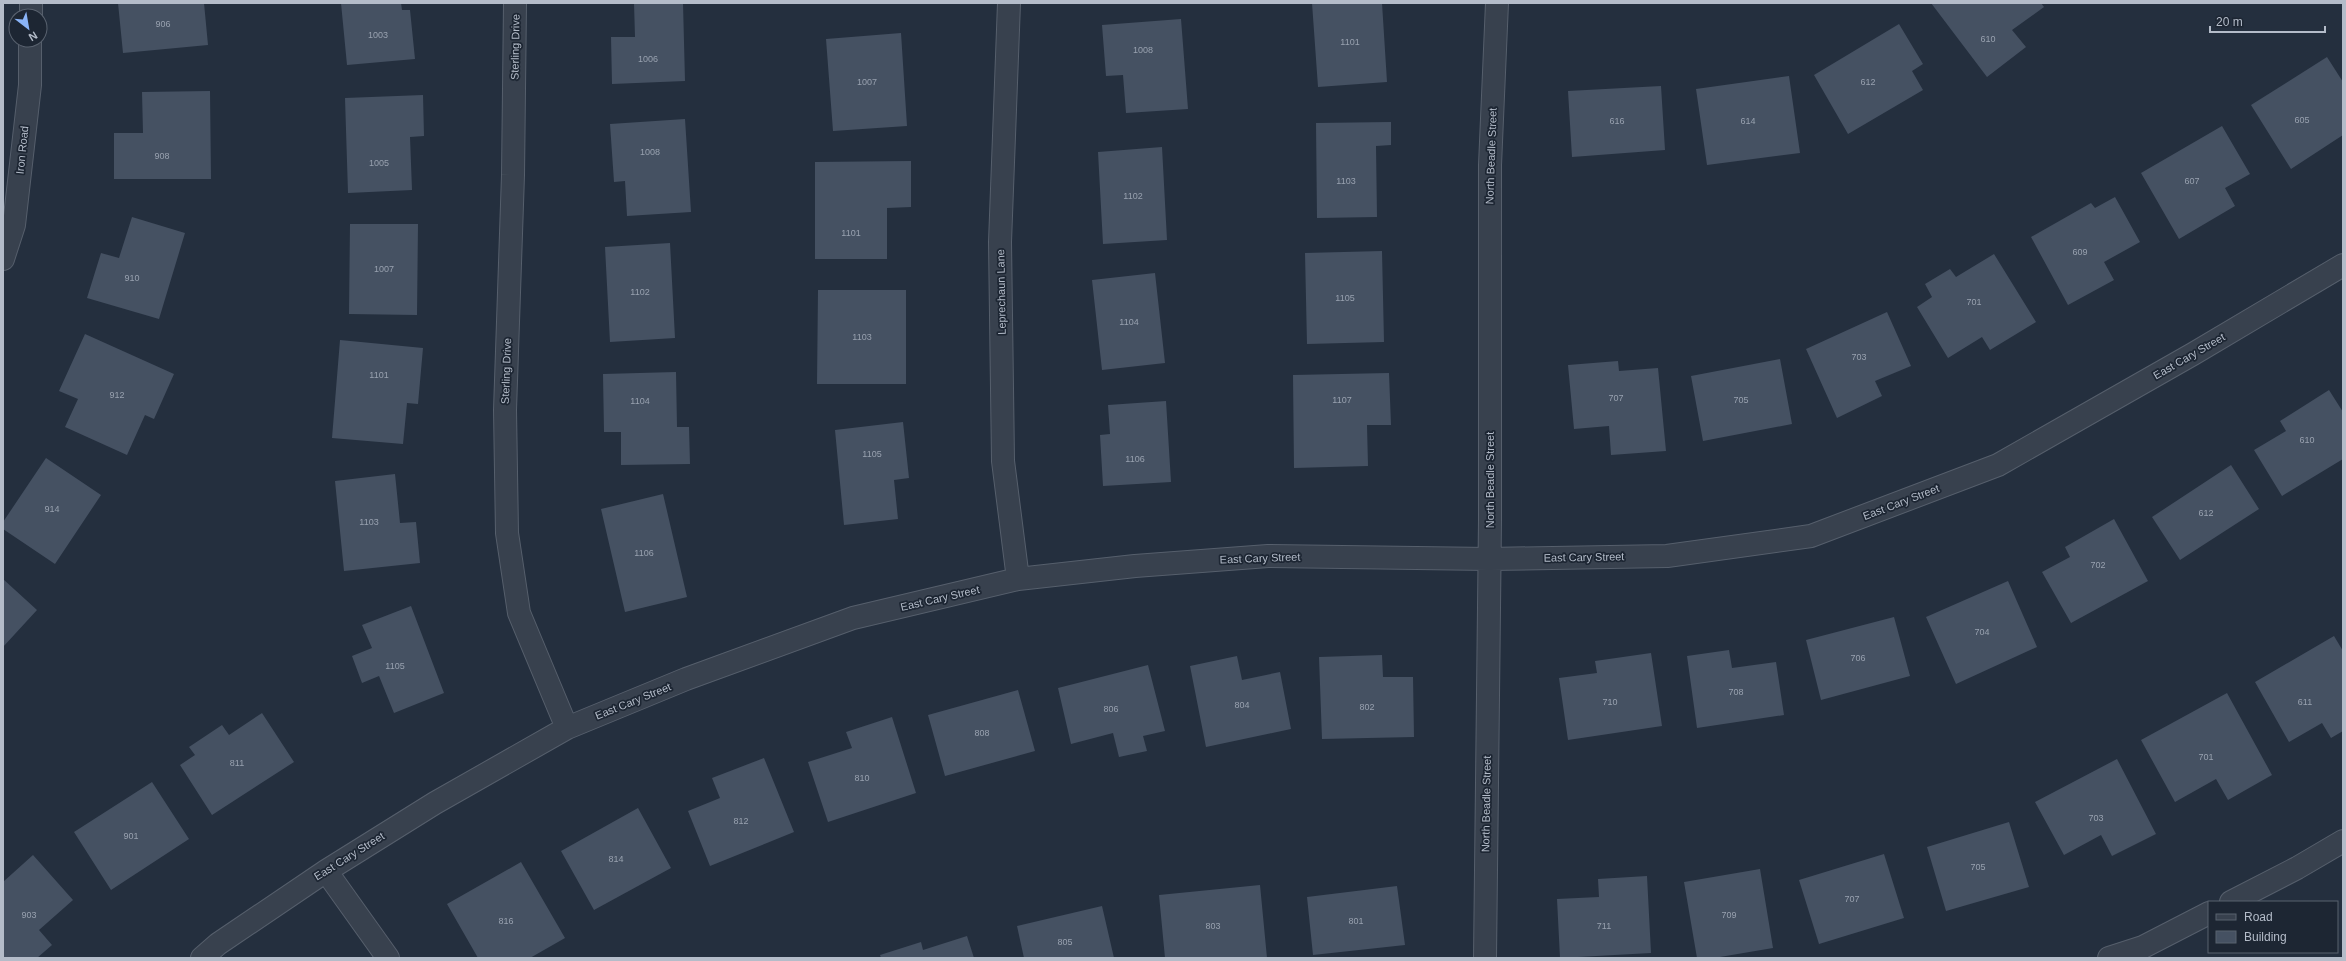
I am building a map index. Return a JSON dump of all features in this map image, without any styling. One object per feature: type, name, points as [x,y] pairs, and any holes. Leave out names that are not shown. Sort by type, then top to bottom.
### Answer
[{"type":"street","name":"Sterling Drive","points":[[515,3],[514,174],[505,410],[507,533],[519,613],[567,728]]},
{"type":"street","name":"Leprechaun Lane","points":[[1009,3],[1000,242],[1003,461],[1018,579]]},
{"type":"street","name":"North Beadle Street","points":[[1484,958],[1489,559],[1490,165],[1497,3]]},
{"type":"street","name":"Iron Road","points":[[3,259],[14,225],[30,85],[30,48]]},
{"type":"street","name":"East Cary Street","points":[[202,958],[218,944],[326,871],[435,802],[567,728],[686,679],[853,618],[1018,579],[1135,566],[1268,556],[1489,559],[1666,556],[1811,536],[1998,465],[2193,354],[2343,265]]},
{"type":"street","points":[[2233,901],[2297,868],[2343,841]]},
{"type":"street","points":[[326,871],[388,958]]},
{"type":"street","points":[[2109,958],[2143,946],[2208,914]]},
{"type":"building","points":[[118,3],[204,3],[208,45],[123,53]]},
{"type":"building","points":[[341,3],[401,3],[402,10],[410,10],[415,59],[347,65]]},
{"type":"building","points":[[634,3],[683,3],[685,81],[612,84],[611,37],[635,37]]},
{"type":"building","points":[[1312,3],[1382,3],[1387,82],[1318,87]]},
{"type":"building","points":[[1931,3],[2041,3],[2044,7],[2012,30],[2026,47],[1987,77]]},
{"type":"building","points":[[1181,19],[1188,109],[1126,113],[1123,75],[1106,76],[1102,25]]},
{"type":"building","points":[[1899,24],[1923,64],[1912,71],[1923,90],[1848,134],[1814,75]]},
{"type":"building","points":[[901,33],[907,126],[833,131],[826,39]]},
{"type":"building","points":[[2327,57],[2343,82],[2343,135],[2291,169],[2251,105]]},
{"type":"building","points":[[1789,76],[1800,153],[1707,165],[1696,89]]},
{"type":"building","points":[[1661,86],[1665,150],[1572,157],[1568,91]]},
{"type":"building","points":[[210,91],[211,179],[114,179],[114,133],[143,133],[142,92]]},
{"type":"building","points":[[423,95],[424,136],[410,137],[412,190],[348,193],[345,98]]},
{"type":"building","points":[[685,119],[691,212],[627,216],[625,181],[614,182],[610,124]]},
{"type":"building","points":[[1391,122],[1391,145],[1376,146],[1377,217],[1317,218],[1316,123]]},
{"type":"building","points":[[2222,126],[2250,174],[2225,188],[2235,206],[2179,239],[2141,173]]},
{"type":"building","points":[[1162,147],[1167,240],[1103,244],[1098,152]]},
{"type":"building","points":[[911,161],[911,207],[887,208],[887,259],[815,259],[815,162]]},
{"type":"building","points":[[2115,197],[2140,242],[2104,262],[2114,280],[2068,305],[2031,237],[2091,203],[2095,208]]},
{"type":"building","points":[[132,217],[185,233],[159,319],[87,298],[101,253],[119,258]]},
{"type":"building","points":[[350,224],[418,224],[417,315],[349,314]]},
{"type":"building","points":[[670,243],[675,338],[610,342],[605,247]]},
{"type":"building","points":[[1382,251],[1384,342],[1307,344],[1305,253]]},
{"type":"building","points":[[1994,254],[2036,322],[1990,350],[1982,337],[1948,358],[1917,307],[1932,297],[1925,284],[1950,269],[1956,277]]},
{"type":"building","points":[[1155,273],[1165,363],[1102,370],[1092,280]]},
{"type":"building","points":[[818,290],[906,290],[906,384],[817,384]]},
{"type":"building","points":[[1887,312],[1911,366],[1875,381],[1882,396],[1837,418],[1806,349]]},
{"type":"building","points":[[85,334],[174,374],[154,419],[145,415],[127,455],[65,427],[78,399],[59,391]]},
{"type":"building","points":[[340,340],[423,348],[418,404],[407,403],[403,444],[332,438]]},
{"type":"building","points":[[1780,359],[1792,424],[1703,441],[1691,376]]},
{"type":"building","points":[[1618,361],[1619,371],[1658,368],[1666,451],[1611,455],[1609,426],[1574,429],[1568,365]]},
{"type":"building","points":[[676,372],[677,427],[689,427],[690,464],[621,465],[621,432],[604,432],[603,374]]},
{"type":"building","points":[[1389,373],[1391,425],[1367,425],[1368,466],[1294,468],[1293,375]]},
{"type":"building","points":[[2329,390],[2343,412],[2343,459],[2282,496],[2254,450],[2286,431],[2280,421]]},
{"type":"building","points":[[1166,401],[1171,482],[1103,486],[1100,435],[1110,434],[1108,405]]},
{"type":"building","points":[[903,422],[909,478],[894,480],[898,519],[844,525],[835,430]]},
{"type":"building","points":[[46,458],[101,495],[55,564],[3,529],[3,522]]},
{"type":"building","points":[[2231,465],[2259,509],[2180,560],[2152,517]]},
{"type":"building","points":[[395,474],[400,523],[416,522],[420,563],[344,571],[335,481]]},
{"type":"building","points":[[663,494],[687,597],[625,612],[601,509]]},
{"type":"building","points":[[2114,519],[2148,581],[2071,623],[2042,572],[2070,557],[2065,547]]},
{"type":"building","points":[[3,579],[37,610],[3,647]]},
{"type":"building","points":[[2008,581],[2037,647],[1956,684],[1926,617]]},
{"type":"building","points":[[411,606],[444,693],[394,713],[379,676],[362,683],[352,656],[372,648],[362,625]]},
{"type":"building","points":[[1894,617],[1910,676],[1821,700],[1806,640]]},
{"type":"building","points":[[2334,636],[2343,651],[2343,731],[2331,738],[2322,723],[2289,742],[2255,682]]},
{"type":"building","points":[[1729,650],[1732,668],[1776,662],[1784,715],[1697,728],[1687,656]]},
{"type":"building","points":[[1651,653],[1662,726],[1568,740],[1559,678],[1597,673],[1595,661]]},
{"type":"building","points":[[1382,655],[1383,677],[1413,677],[1414,737],[1322,739],[1319,657]]},
{"type":"building","points":[[1237,656],[1242,680],[1280,672],[1291,729],[1206,747],[1190,666]]},
{"type":"building","points":[[1148,665],[1165,731],[1143,736],[1147,751],[1119,757],[1113,733],[1071,744],[1058,688]]},
{"type":"building","points":[[1018,690],[1035,751],[945,776],[928,715]]},
{"type":"building","points":[[2227,693],[2272,775],[2228,800],[2216,779],[2175,802],[2141,740]]},
{"type":"building","points":[[262,713],[294,762],[212,815],[180,765],[195,755],[189,747],[222,725],[229,735]]},
{"type":"building","points":[[892,717],[916,793],[828,822],[808,762],[852,748],[846,732]]},
{"type":"building","points":[[764,758],[794,832],[710,866],[688,811],[720,798],[712,778]]},
{"type":"building","points":[[2117,759],[2156,834],[2112,856],[2101,835],[2064,855],[2035,802]]},
{"type":"building","points":[[152,782],[189,839],[111,890],[74,832]]},
{"type":"building","points":[[638,808],[671,868],[594,910],[561,851]]},
{"type":"building","points":[[2009,822],[2029,887],[1946,911],[1927,847]]},
{"type":"building","points":[[1884,854],[1904,918],[1819,944],[1799,880]]},
{"type":"building","points":[[33,855],[73,900],[39,930],[52,945],[37,958],[3,958],[3,882]]},
{"type":"building","points":[[521,862],[565,938],[530,958],[478,958],[447,904]]},
{"type":"building","points":[[1760,869],[1773,948],[1714,958],[1697,958],[1684,882]]},
{"type":"building","points":[[1647,876],[1651,953],[1560,958],[1557,899],[1599,897],[1598,879]]},
{"type":"building","points":[[1260,885],[1267,958],[1165,958],[1159,895]]},
{"type":"building","points":[[1397,886],[1405,945],[1313,955],[1307,897]]},
{"type":"building","points":[[1102,906],[1114,958],[1024,958],[1017,926]]},
{"type":"building","points":[[967,936],[974,958],[881,958],[880,955],[921,942],[923,950]]}]
